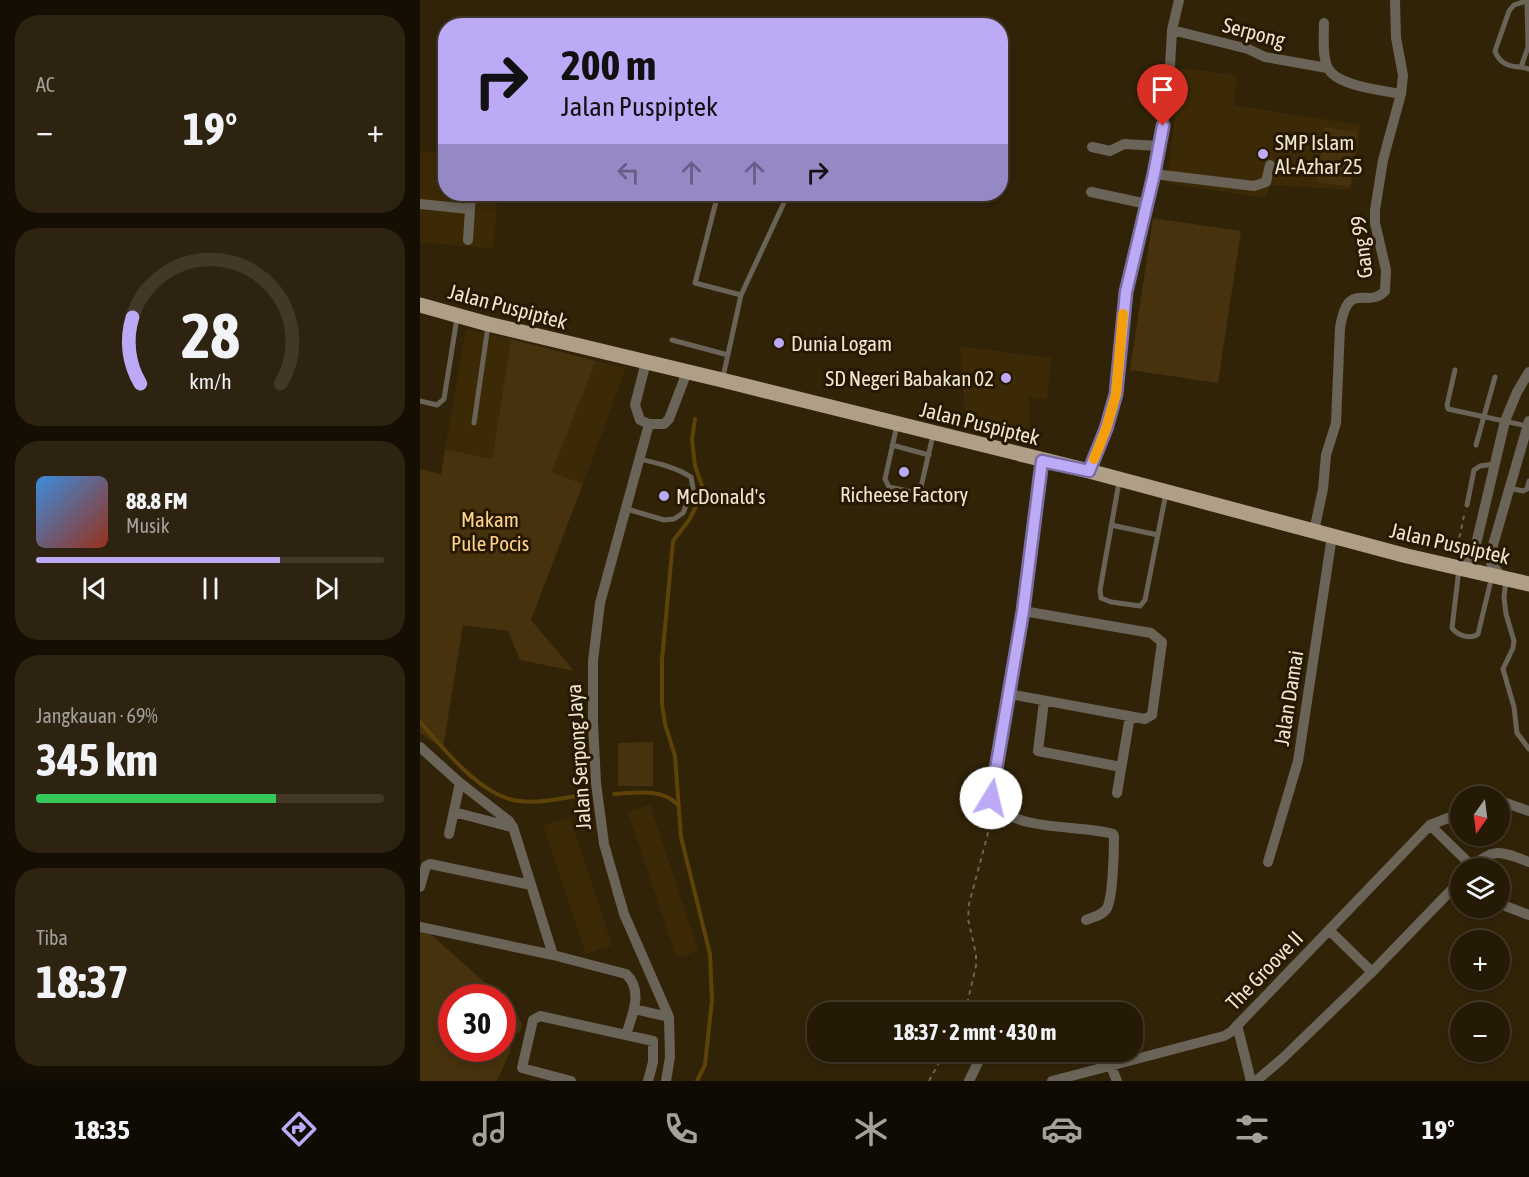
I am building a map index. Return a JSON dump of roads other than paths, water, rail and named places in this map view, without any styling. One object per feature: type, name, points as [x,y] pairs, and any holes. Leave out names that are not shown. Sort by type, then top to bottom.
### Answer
[{"type":"main road","name":"Jalan Puspiptek","points":[[420,305],[488,324],[1089,471],[1407,556],[1529,584]]},
{"type":"street","points":[[1089,471],[1106,429],[1116,394],[1126,292],[1160,146],[1169,85],[1172,30],[1179,0]]},
{"type":"street","name":"Gang 99","points":[[1314,531],[1322,496],[1326,455],[1336,423],[1342,314],[1348,302],[1381,295],[1385,291],[1386,270],[1375,223],[1375,210],[1383,160],[1401,94],[1403,75],[1396,38],[1395,0]]},
{"type":"street","points":[[1324,23],[1327,68],[1341,81],[1401,94]]},
{"type":"street","name":"Serpong","points":[[1172,30],[1248,49],[1266,57],[1327,68]]},
{"type":"street","points":[[1092,147],[1110,151],[1124,144],[1160,146]]},
{"type":"street","points":[[1154,174],[1254,186],[1266,182],[1270,165]]},
{"type":"street","points":[[1091,192],[1147,204]]},
{"type":"street","points":[[468,240],[470,201]]},
{"type":"street","points":[[420,204],[469,210]]},
{"type":"street","points":[[646,362],[635,405],[640,420],[649,424],[664,424],[669,419],[687,372]]},
{"type":"street","points":[[1460,567],[1473,557],[1505,421],[1517,392],[1529,372]]},
{"type":"street","points":[[1500,576],[1491,563],[1491,556],[1528,423]]},
{"type":"street","name":"Jalan Serpong Jaya","points":[[649,424],[600,603],[595,634],[592,702],[594,758],[601,825],[610,864],[624,914],[669,1017],[670,1057],[666,1081]]},
{"type":"street","points":[[1042,461],[1023,611],[991,795],[997,807],[1010,816],[1043,825],[1113,834],[1109,902],[1105,911],[1086,920]]},
{"type":"street","name":"Jalan Damai","points":[[1268,862],[1298,761],[1332,536]]},
{"type":"street","points":[[1009,694],[1145,719],[1152,715],[1162,642],[1160,639],[1151,633],[1023,611]]},
{"type":"street","points":[[1044,701],[1038,751],[1121,766]]},
{"type":"street","points":[[1117,794],[1130,716]]},
{"type":"street","points":[[420,747],[460,783],[509,821],[513,827],[553,955]]},
{"type":"street","points":[[449,834],[460,783]]},
{"type":"street","points":[[1510,804],[1529,811]]},
{"type":"street","points":[[454,812],[513,827]]},
{"type":"street","name":"The Groove II","points":[[1052,1081],[1224,1036],[1431,825],[1450,817]]},
{"type":"street","points":[[1431,825],[1463,858]]},
{"type":"street","points":[[1482,858],[1499,852],[1529,862]]},
{"type":"street","points":[[420,887],[424,869],[430,864],[531,885]]},
{"type":"street","points":[[1257,1081],[1450,895]]},
{"type":"street","points":[[1510,908],[1529,915]]},
{"type":"street","points":[[420,927],[553,955],[626,974],[636,989],[634,1009],[626,1035]]},
{"type":"street","points":[[1329,930],[1372,972]]},
{"type":"street","points":[[634,1009],[669,1017]]},
{"type":"street","points":[[571,1081],[522,1068],[533,1020],[536,1017],[653,1041],[653,1062],[648,1081]]},
{"type":"street","points":[[1237,1025],[1251,1081]]},
{"type":"street","points":[[969,1081],[978,1062]]},
{"type":"street","points":[[1110,1062],[1117,1081]]},
{"type":"lane","points":[[1521,67],[1527,47],[1527,1],[1514,5],[1509,11],[1495,51],[1496,55],[1506,64],[1529,69]]},
{"type":"lane","points":[[716,201],[695,283],[741,295]]},
{"type":"lane","points":[[722,380],[741,295],[785,201]]},
{"type":"lane","points":[[420,401],[437,405],[444,399],[457,315]]},
{"type":"lane","points":[[474,423],[488,324]]},
{"type":"lane","points":[[672,340],[728,355]]},
{"type":"lane","points":[[1455,370],[1447,407],[1450,411],[1483,418],[1528,423]]},
{"type":"lane","points":[[1476,446],[1495,377]]},
{"type":"lane","points":[[897,424],[885,479],[889,487],[912,492],[918,490],[922,484],[933,433]]},
{"type":"lane","points":[[892,445],[929,455]]},
{"type":"lane","points":[[627,509],[664,520],[674,519],[683,513],[693,488],[691,477],[686,474],[661,464],[639,459]]},
{"type":"lane","points":[[1467,505],[1474,470],[1480,466],[1495,464]]},
{"type":"lane","points":[[1119,479],[1100,595],[1103,600],[1135,606],[1140,606],[1145,600],[1167,491]]},
{"type":"lane","points":[[1509,488],[1523,491],[1527,489],[1529,481]]},
{"type":"lane","points":[[1111,525],[1158,535]]},
{"type":"lane","points":[[1460,567],[1452,628],[1456,633],[1467,636],[1474,637],[1478,634],[1500,576]]},
{"type":"lane","points":[[1500,576],[1514,640],[1513,648],[1503,669],[1514,707],[1517,733],[1529,749]]},
{"type":"waterway","points":[[695,419],[692,439],[695,466],[702,486],[699,501],[689,520],[673,541],[662,660],[662,704],[665,724],[675,756],[681,837],[710,954],[712,1000],[705,1065],[697,1081]]},
{"type":"waterway","points":[[420,722],[464,770],[491,791],[505,798],[535,802],[583,795]]},
{"type":"waterway","points":[[614,794],[655,794],[677,804]]},
{"type":"place","name":"SMP Islam Al-Azhar 25","points":[[1263,154]]},
{"type":"place","name":"Dunia Logam","points":[[779,343]]},
{"type":"place","name":"SD Negeri Babakan 02","points":[[1006,378]]},
{"type":"place","name":"Richeese Factory","points":[[904,472]]},
{"type":"place","name":"McDonald's","points":[[664,496]]},
{"type":"park label","name":"Makam Pule Pocis","points":[[490,531]]}]
